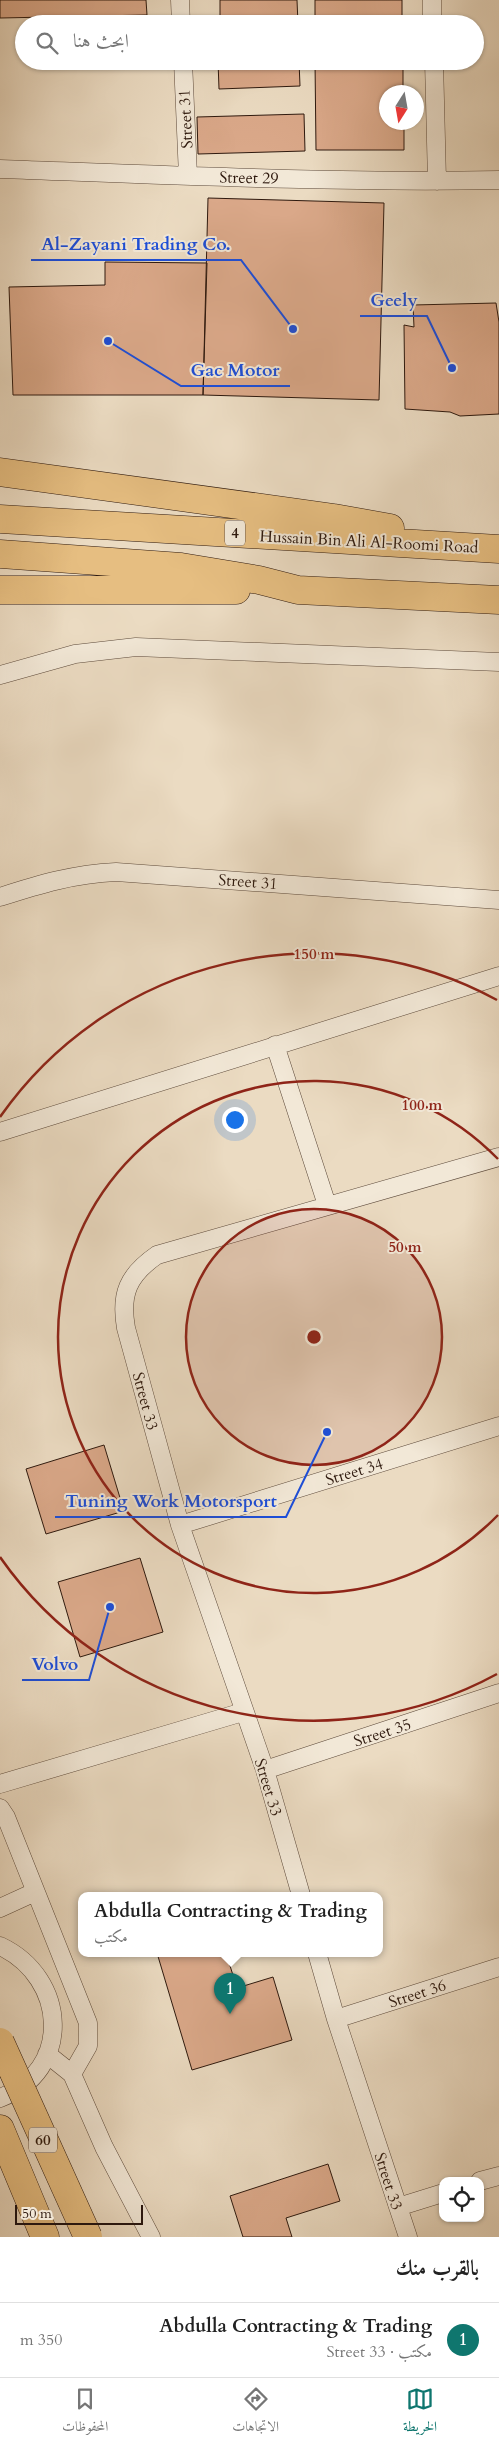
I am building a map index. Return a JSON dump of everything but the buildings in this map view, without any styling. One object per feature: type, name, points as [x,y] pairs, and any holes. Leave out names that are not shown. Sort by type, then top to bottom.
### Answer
[{"type":"highway","points":[[0,472],[380,525],[469,547]]},
{"type":"highway","name":"Hussain Bin Ali Al-Roomi Road","points":[[0,519],[499,549]]},
{"type":"highway","points":[[0,554],[181,567],[259,580],[298,590]]},
{"type":"highway","points":[[0,590],[298,590],[499,600]]},
{"type":"highway","name":"60","points":[[0,2042],[88,2237]]},
{"type":"highway","name":"60","points":[[0,2129],[45,2237]]},
{"type":"street","points":[[180,0],[181,15]]},
{"type":"street","points":[[432,0],[432,15]]},
{"type":"street","name":"Street 31","points":[[183,70],[188,176]]},
{"type":"street","points":[[434,70],[438,181]]},
{"type":"street","name":"Street 29","points":[[0,169],[188,176],[438,181],[499,180]]},
{"type":"street","points":[[0,675],[75,654],[136,647],[499,662]]},
{"type":"street","name":"Street 31","points":[[0,897],[53,880],[88,874],[116,872],[499,900]]},
{"type":"street","points":[[0,1132],[499,976]]},
{"type":"street","points":[[276,1045],[327,1205]]},
{"type":"street","name":"Street 33","points":[[299,1892],[265,1770],[243,1712],[180,1525],[123,1312],[125,1294],[131,1278],[142,1265],[157,1255],[499,1157]]},
{"type":"street","name":"Street 34","points":[[180,1525],[499,1426]]},
{"type":"street","name":"Street 35","points":[[265,1770],[499,1693]]},
{"type":"street","points":[[0,1784],[243,1712]]},
{"type":"street","points":[[0,1808],[6,1818],[88,2023],[88,2046],[72,2074]]},
{"type":"street","points":[[0,1908],[35,1892]]},
{"type":"street","points":[[0,1945],[20,1957],[36,1972],[47,1990],[53,2011],[53,2033],[47,2054],[38,2070],[25,2084],[0,2098]]},
{"type":"street","name":"Street 33","points":[[318,1957],[336,2019],[408,2237]]},
{"type":"street","name":"Street 36","points":[[336,2019],[499,1967]]},
{"type":"street","points":[[47,2054],[72,2074],[104,2147],[151,2237]]},
{"type":"street","points":[[484,2181],[499,2176]]},
{"type":"street","points":[[398,2207],[439,2194]]},
{"type":"place","name":"Al-Zayani Trading Co.","points":[[293,329]]},
{"type":"place","name":"Gac Motor","points":[[108,341]]},
{"type":"place","name":"Geely","points":[[452,368]]},
{"type":"place","name":"Tuning Work Motorsport","points":[[327,1432]]},
{"type":"place","name":"Volvo","points":[[110,1607]]},
{"type":"place","name":"Abdulla Contracting & Trading","points":[[230,2014]]}]
